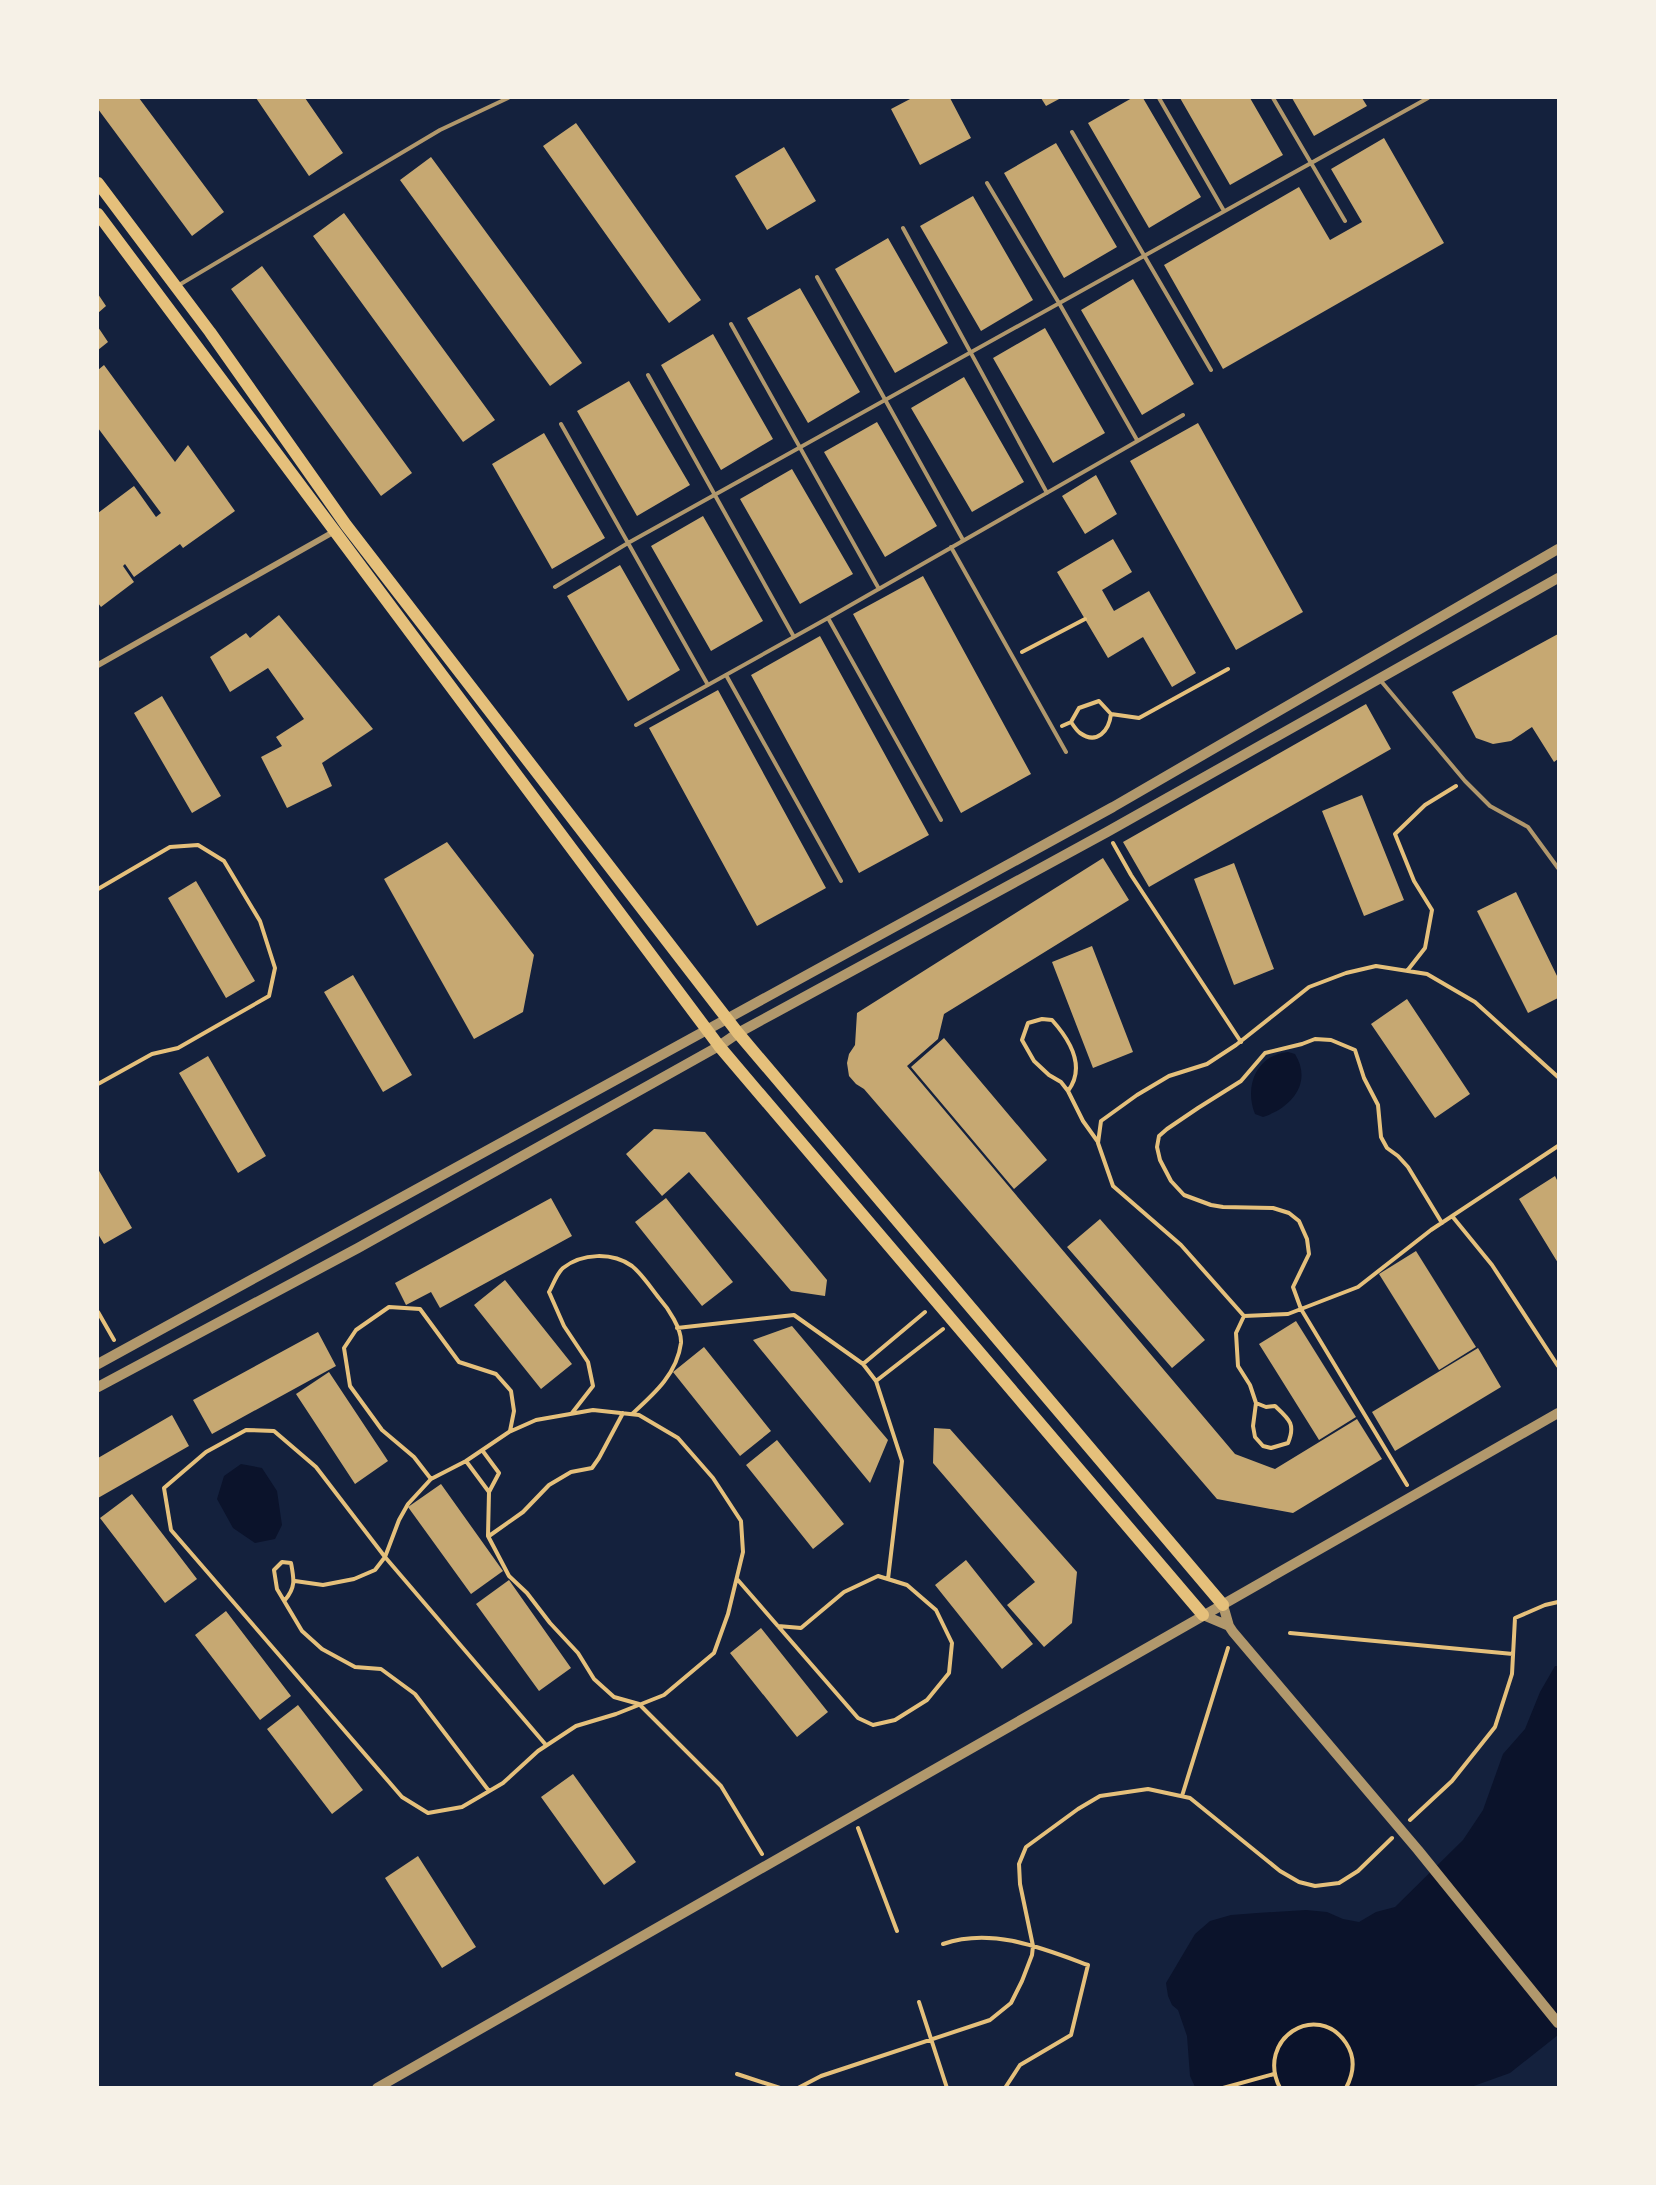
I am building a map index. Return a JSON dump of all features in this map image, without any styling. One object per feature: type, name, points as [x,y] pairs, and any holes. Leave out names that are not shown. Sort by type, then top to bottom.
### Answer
[{"type":"main road","points":[[98,183],[176,287],[346,525],[726,1018],[1223,1605]]},
{"type":"main road","points":[[98,214],[719,1046],[1203,1615]]},
{"type":"street","points":[[98,665],[346,525]]},
{"type":"street","points":[[98,1364],[1113,807],[1558,549]]},
{"type":"street","points":[[98,1387],[358,1248],[719,1046],[738,1033],[1107,832],[1558,578]]},
{"type":"street","points":[[377,2088],[1558,1413]]},
{"type":"street","points":[[1223,1605],[1231,1629],[1418,1850],[1558,2024]]},
{"type":"street","points":[[1203,1615],[1231,1629]]},
{"type":"lane","points":[[176,287],[440,130],[508,98]]},
{"type":"lane","points":[[1159,98],[1224,211]]},
{"type":"lane","points":[[1273,98],[1345,221]]},
{"type":"lane","points":[[555,587],[628,543],[1428,98]]},
{"type":"lane","points":[[1072,132],[1211,370]]},
{"type":"lane","points":[[987,183],[1137,440]]},
{"type":"lane","points":[[903,228],[1047,493]]},
{"type":"lane","points":[[817,277],[963,540]]},
{"type":"lane","points":[[731,324],[879,588]]},
{"type":"lane","points":[[648,375],[794,637]]},
{"type":"lane","points":[[636,725],[1183,415]]},
{"type":"lane","points":[[561,424],[708,685]]},
{"type":"lane","points":[[951,547],[1066,752]]},
{"type":"lane","points":[[828,618],[941,820]]},
{"type":"lane","points":[[726,675],[841,881]]},
{"type":"lane","points":[[1380,680],[1465,781],[1490,806],[1528,827],[1558,868]]},
{"type":"path","points":[[1013,657],[1085,619]]},
{"type":"path","points":[[1054,730],[1071,722],[1079,708],[1099,701],[1111,714],[1140,718],[1228,669]]},
{"type":"path","points":[[1071,722],[1080,733],[1092,738],[1103,734],[1110,725],[1111,714]]},
{"type":"path","points":[[1407,971],[1425,948],[1432,910],[1414,881],[1395,834],[1425,805],[1465,781]]},
{"type":"path","points":[[1107,832],[1131,875],[1241,1042]]},
{"type":"path","points":[[98,889],[171,847],[198,845],[224,861],[260,921],[274,968],[269,996],[178,1048],[152,1054],[98,1084]]},
{"type":"path","points":[[1098,1143],[1101,1121],[1137,1095],[1169,1076],[1207,1064],[1241,1042],[1309,987],[1346,973],[1376,966],[1427,974],[1475,1002],[1558,1077]]},
{"type":"path","points":[[1068,1091],[1076,1081],[1076,1062],[1063,1031],[1052,1020],[1042,1018],[1028,1023],[1022,1040],[1034,1061],[1049,1075],[1061,1082],[1068,1091],[1083,1122],[1098,1143],[1113,1186],[1181,1245],[1244,1316]]},
{"type":"path","points":[[1413,1496],[1301,1309],[1293,1287],[1309,1254],[1307,1239],[1299,1221],[1288,1213],[1273,1208],[1223,1207],[1184,1195],[1171,1181],[1160,1160],[1157,1147],[1160,1136],[1167,1129],[1241,1082],[1266,1053],[1315,1039],[1331,1041],[1355,1050],[1364,1078],[1378,1105],[1381,1137],[1387,1148],[1408,1167],[1442,1223]]},
{"type":"path","points":[[1244,1316],[1288,1314],[1358,1287],[1442,1223],[1558,1146]]},
{"type":"path","points":[[1452,1216],[1492,1265],[1558,1366]]},
{"type":"path","points":[[572,1414],[593,1386],[588,1362],[564,1326],[549,1292],[561,1269],[586,1258],[610,1256],[633,1267],[671,1313],[681,1341],[673,1367],[662,1386],[632,1414]]},
{"type":"path","points":[[862,1364],[937,1302]]},
{"type":"path","points":[[431,1479],[414,1457],[382,1430],[350,1386],[344,1348],[356,1330],[389,1307],[420,1310],[459,1362],[496,1374],[512,1391],[514,1411],[509,1432]]},
{"type":"path","points":[[98,1312],[120,1351]]},
{"type":"path","points":[[677,1328],[794,1315],[862,1364],[876,1381],[902,1461],[888,1579]]},
{"type":"path","points":[[1244,1316],[1236,1333],[1238,1366],[1250,1385],[1256,1403],[1253,1426],[1255,1437],[1263,1446],[1271,1448],[1288,1443],[1292,1432],[1290,1420],[1275,1406],[1266,1407],[1256,1403]]},
{"type":"path","points":[[876,1381],[953,1321]]},
{"type":"path","points":[[295,1581],[323,1585],[354,1579],[375,1570],[385,1557],[399,1520],[408,1504],[431,1479],[466,1461],[509,1432],[536,1420],[594,1410],[639,1414],[678,1438],[712,1478],[741,1521],[743,1552],[728,1614],[714,1653],[664,1695],[576,1726],[546,1745],[502,1783],[462,1808],[428,1813],[402,1797],[171,1530],[164,1488],[206,1452],[246,1430],[274,1431],[316,1467],[385,1557],[546,1745]]},
{"type":"path","points":[[488,1536],[523,1512],[549,1485],[571,1472],[592,1468],[623,1413]]},
{"type":"path","points":[[482,1450],[499,1473],[489,1492],[488,1536],[509,1576],[527,1593],[550,1623],[578,1653],[594,1679],[614,1696],[639,1704],[721,1786],[768,1864]]},
{"type":"path","points":[[466,1461],[489,1492]]},
{"type":"path","points":[[285,1600],[292,1592],[295,1581],[291,1563],[282,1562],[274,1570],[277,1589],[302,1631],[322,1650],[355,1667],[381,1669],[415,1694],[489,1791]]},
{"type":"path","points":[[737,1578],[778,1626],[858,1718],[873,1725],[894,1720],[927,1700],[949,1673],[952,1643],[936,1610],[908,1585],[878,1576],[844,1592],[801,1628],[778,1626]]},
{"type":"path","points":[[798,2088],[821,2076],[990,2020],[1011,2003],[1022,1981],[1033,1946],[1020,1884],[1019,1864],[1026,1847],[1068,1815],[1100,1796],[1148,1789],[1190,1798],[1280,1871],[1299,1882],[1315,1886],[1339,1882],[1358,1871],[1452,1781],[1495,1727],[1512,1674],[1515,1618],[1558,1602]]},
{"type":"path","points":[[1182,1796],[1231,1629]]},
{"type":"path","points":[[1290,1633],[1513,1654]]},
{"type":"path","points":[[853,1815],[897,1931]]},
{"type":"path","points":[[944,1944],[961,1938],[987,1937],[1033,1946],[1088,1965],[1071,2035],[1020,2065],[1005,2088]]},
{"type":"path","points":[[920,2002],[947,2088]]},
{"type":"path","points":[[1280,2088],[1274,2074],[1273,2061],[1276,2049],[1284,2037],[1300,2027],[1320,2025],[1332,2029],[1350,2049],[1353,2061],[1352,2074],[1346,2088]]},
{"type":"path","points":[[737,2074],[780,2088]]},
{"type":"path","points":[[1223,2088],[1274,2074]]},
{"type":"water","points":[[1288,1052],[1295,1054],[1302,1075],[1296,1093],[1290,1101],[1273,1113],[1263,1117],[1255,1114],[1251,1093],[1255,1074],[1268,1059]]},
{"type":"water","points":[[241,1464],[262,1468],[277,1491],[282,1525],[275,1539],[255,1543],[233,1528],[217,1499],[224,1476]]},
{"type":"water","points":[[1555,1666],[1558,1666],[1558,2035],[1510,2073],[1471,2087],[1195,2087],[1190,2076],[1187,2036],[1178,2010],[1172,2005],[1168,1996],[1166,1983],[1195,1934],[1210,1921],[1231,1915],[1306,1910],[1327,1912],[1343,1919],[1359,1922],[1376,1912],[1395,1907],[1463,1840],[1483,1810],[1503,1754],[1525,1729],[1540,1692]]},
{"type":"building","points":[[98,98],[139,98],[224,212],[192,236],[98,109]]},
{"type":"building","points":[[256,98],[305,98],[343,153],[309,176]]},
{"type":"building","points":[[912,98],[950,98],[971,138],[920,165],[891,109]]},
{"type":"building","points":[[1041,98],[1061,98],[1046,106]]},
{"type":"building","points":[[1132,98],[1143,98],[1201,197],[1149,228],[1088,123]]},
{"type":"building","points":[[1180,98],[1250,98],[1283,155],[1230,185]]},
{"type":"building","points":[[1292,98],[1362,98],[1367,106],[1314,136]]},
{"type":"building","points":[[576,123],[701,300],[669,323],[543,146]]},
{"type":"building","points":[[1384,138],[1444,243],[1223,369],[1164,265],[1299,187],[1330,240],[1362,222],[1331,169]]},
{"type":"building","points":[[1056,143],[1117,247],[1064,278],[1004,173]]},
{"type":"building","points":[[784,147],[816,201],[767,230],[735,176]]},
{"type":"building","points":[[431,157],[582,363],[550,386],[400,180]]},
{"type":"building","points":[[973,196],[1033,300],[981,331],[920,226]]},
{"type":"building","points":[[344,213],[495,420],[463,442],[313,236]]},
{"type":"building","points":[[888,238],[948,343],[895,373],[835,269]]},
{"type":"building","points":[[262,266],[412,473],[381,496],[231,289]]},
{"type":"building","points":[[1133,279],[1194,384],[1142,415],[1081,310]]},
{"type":"building","points":[[800,288],[860,392],[808,423],[747,318]]},
{"type":"building","points":[[98,294],[106,306],[98,313]]},
{"type":"building","points":[[98,327],[108,342],[98,350]]},
{"type":"building","points":[[1045,328],[1105,433],[1053,463],[993,358]]},
{"type":"building","points":[[713,334],[773,439],[721,470],[661,365]]},
{"type":"building","points":[[104,365],[175,462],[188,445],[235,511],[183,548],[180,544],[134,577],[125,564],[123,566],[134,582],[101,607],[98,603],[98,513],[134,486],[156,517],[161,513],[98,428],[98,370]]},
{"type":"building","points":[[964,377],[1024,482],[972,512],[911,408]]},
{"type":"building","points":[[629,381],[690,485],[637,516],[577,411]]},
{"type":"building","points":[[877,422],[937,526],[885,557],[824,452]]},
{"type":"building","points":[[1198,423],[1303,612],[1236,650],[1130,461]]},
{"type":"building","points":[[544,433],[605,538],[552,569],[492,464]]},
{"type":"building","points":[[792,469],[853,574],[800,604],[740,499]]},
{"type":"building","points":[[1096,475],[1117,514],[1085,534],[1062,496]]},
{"type":"building","points":[[703,516],[763,621],[711,651],[651,546]]},
{"type":"building","points":[[1113,539],[1132,572],[1102,590],[1114,611],[1149,591],[1196,673],[1172,687],[1143,637],[1108,658],[1057,572]]},
{"type":"building","points":[[620,565],[680,670],[628,701],[567,596]]},
{"type":"building","points":[[923,576],[1031,774],[961,813],[853,614]]},
{"type":"building","points":[[279,615],[373,729],[322,763],[332,786],[287,808],[261,757],[282,746],[276,737],[304,719],[268,668],[230,692],[210,657],[246,633],[250,638]]},
{"type":"building","points":[[1558,634],[1558,759],[1554,762],[1532,727],[1511,741],[1493,744],[1476,738],[1452,692]]},
{"type":"building","points":[[820,636],[929,835],[859,873],[751,675]]},
{"type":"building","points":[[718,690],[826,888],[757,926],[649,728]]},
{"type":"building","points":[[162,696],[221,796],[192,813],[134,713]]},
{"type":"building","points":[[1366,704],[1391,749],[1149,887],[1123,842]]},
{"type":"building","points":[[1362,795],[1404,900],[1364,916],[1322,811]]},
{"type":"building","points":[[447,842],[534,955],[523,1012],[474,1039],[384,879]]},
{"type":"building","points":[[1103,858],[1129,900],[944,1014],[938,1039],[907,1066],[1235,1454],[1275,1469],[1357,1419],[1382,1459],[1293,1513],[1217,1499],[864,1089],[849,1076],[847,1063],[849,1054],[855,1045],[857,1013]]},
{"type":"building","points":[[1234,863],[1274,969],[1234,985],[1194,879]]},
{"type":"building","points":[[196,881],[255,981],[226,998],[168,898]]},
{"type":"building","points":[[1516,892],[1558,978],[1558,998],[1528,1013],[1477,911]]},
{"type":"building","points":[[1092,946],[1133,1052],[1093,1068],[1052,962]]},
{"type":"building","points":[[353,975],[412,1075],[383,1092],[324,992]]},
{"type":"building","points":[[1407,999],[1470,1094],[1435,1118],[1371,1024]]},
{"type":"building","points":[[944,1038],[1047,1160],[1014,1189],[911,1067]]},
{"type":"building","points":[[208,1056],[266,1156],[238,1173],[179,1073]]},
{"type":"building","points":[[654,1129],[705,1132],[827,1280],[825,1296],[791,1291],[689,1172],[662,1196],[626,1154]]},
{"type":"building","points":[[98,1169],[132,1228],[104,1244],[98,1234]]},
{"type":"building","points":[[1555,1176],[1558,1182],[1558,1263],[1519,1199]]},
{"type":"building","points":[[551,1198],[572,1236],[440,1308],[431,1292],[406,1305],[395,1283]]},
{"type":"building","points":[[666,1198],[733,1282],[702,1306],[635,1222]]},
{"type":"building","points":[[1100,1219],[1205,1340],[1172,1368],[1067,1247]]},
{"type":"building","points":[[1416,1251],[1476,1347],[1439,1370],[1379,1274]]},
{"type":"building","points":[[505,1280],[572,1364],[541,1389],[474,1305]]},
{"type":"building","points":[[1296,1321],[1356,1417],[1319,1440],[1259,1344]]},
{"type":"building","points":[[792,1326],[888,1440],[870,1483],[753,1340]]},
{"type":"building","points":[[318,1332],[336,1366],[212,1434],[193,1400]]},
{"type":"building","points":[[704,1347],[771,1431],[740,1456],[673,1372]]},
{"type":"building","points":[[1478,1348],[1501,1387],[1395,1451],[1372,1412]]},
{"type":"building","points":[[329,1372],[388,1461],[355,1484],[296,1394]]},
{"type":"building","points":[[172,1415],[189,1446],[98,1498],[98,1458]]},
{"type":"building","points":[[934,1428],[950,1429],[1077,1572],[1072,1623],[1044,1647],[1007,1605],[1035,1582],[933,1463]]},
{"type":"building","points":[[777,1440],[844,1524],[813,1549],[746,1465]]},
{"type":"building","points":[[441,1484],[503,1571],[471,1594],[408,1507]]},
{"type":"building","points":[[132,1494],[197,1579],[165,1603],[100,1518]]},
{"type":"building","points":[[966,1560],[1033,1644],[1002,1669],[935,1585]]},
{"type":"building","points":[[509,1580],[571,1668],[539,1691],[476,1604]]},
{"type":"building","points":[[226,1611],[291,1696],[260,1720],[195,1635]]},
{"type":"building","points":[[761,1628],[828,1712],[797,1737],[730,1653]]},
{"type":"building","points":[[298,1705],[363,1790],[332,1814],[267,1729]]},
{"type":"building","points":[[573,1774],[636,1862],[604,1885],[541,1797]]},
{"type":"building","points":[[418,1856],[476,1947],[442,1968],[385,1878]]}]
